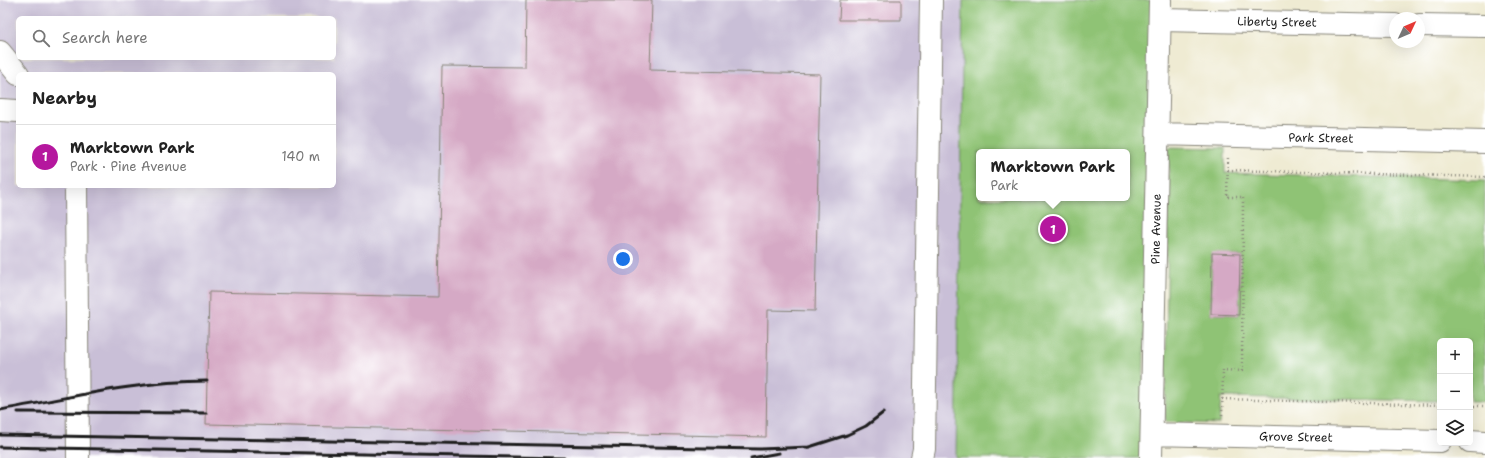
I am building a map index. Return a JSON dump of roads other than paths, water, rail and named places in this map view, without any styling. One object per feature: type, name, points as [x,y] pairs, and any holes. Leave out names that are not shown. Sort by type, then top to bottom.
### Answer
[{"type":"street","points":[[922,458],[924,449],[931,0]]},
{"type":"street","name":"Liberty Street","points":[[1160,10],[1389,24]]},
{"type":"street","name":"Pine Avenue","points":[[1152,458],[1160,10]]},
{"type":"street","points":[[1425,25],[1485,26]]},
{"type":"street","points":[[0,52],[16,72]]},
{"type":"street","points":[[0,110],[16,111]]},
{"type":"street","name":"Park Street","points":[[1158,134],[1485,142]]},
{"type":"street","points":[[76,188],[78,458]]},
{"type":"street","name":"Grove Street","points":[[1152,434],[1437,441]]},
{"type":"street","points":[[1473,441],[1485,442]]},
{"type":"railway","points":[[0,410],[129,387],[207,381]]},
{"type":"railway","points":[[18,412],[206,413]]},
{"type":"railway","points":[[806,448],[847,435],[866,426],[884,412]]},
{"type":"railway","points":[[0,435],[760,449],[810,447]]},
{"type":"railway","points":[[0,447],[564,458]]},
{"type":"railway","points":[[751,458],[779,453]]},
{"type":"place","name":"Marktown Park","points":[[1053,229]]}]
